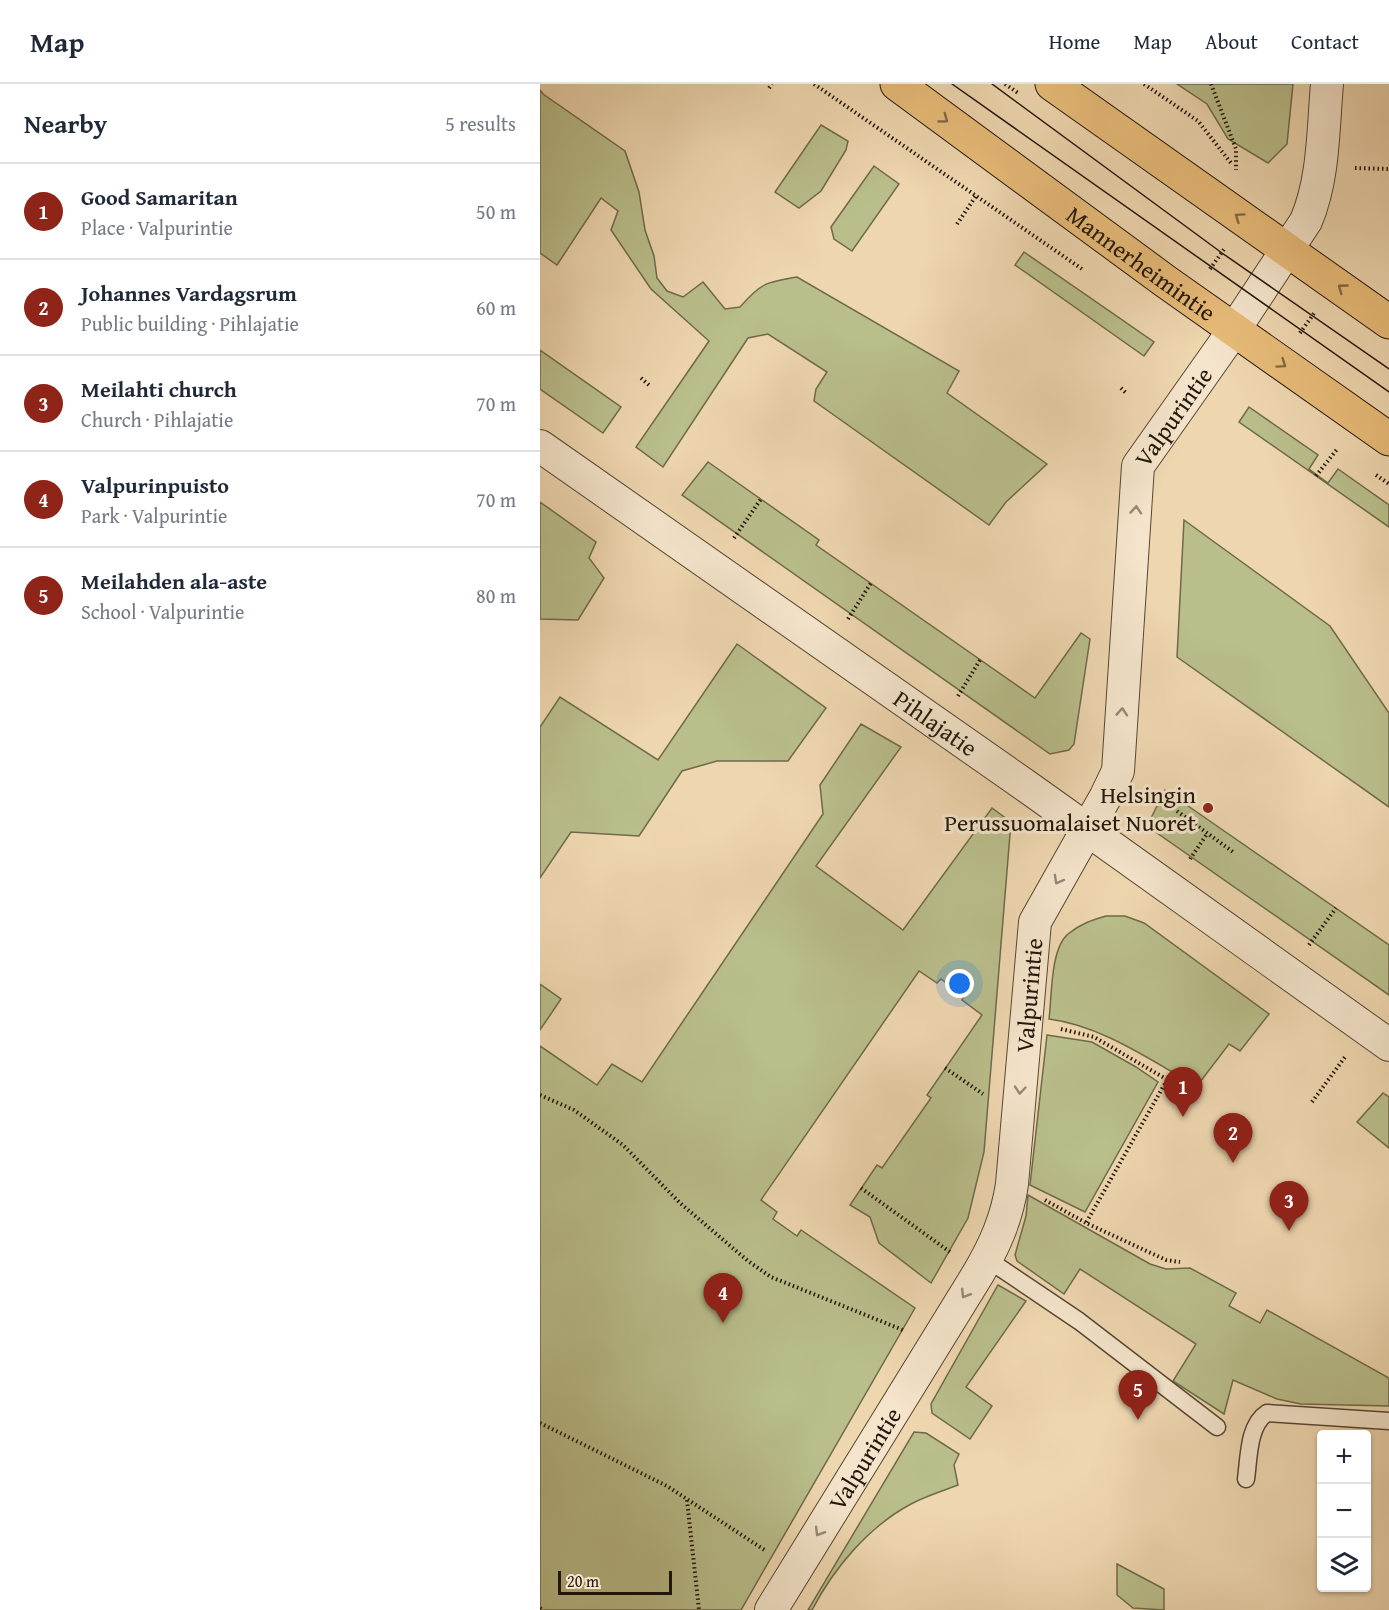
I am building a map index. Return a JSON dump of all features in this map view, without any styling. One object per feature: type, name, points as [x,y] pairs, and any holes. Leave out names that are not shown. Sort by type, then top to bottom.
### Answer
[{"type":"main road","name":"Mannerheimintie","points":[[897,84],[1189,298],[1389,439]]},
{"type":"main road","points":[[1052,84],[1389,322]]},
{"type":"street","name":"Valpurintie","points":[[771,1610],[987,1259],[1007,1214],[1012,1184],[1035,922],[1118,771],[1138,466],[1234,330],[1306,221],[1314,202],[1328,84]]},
{"type":"street","name":"Pihlajatie","points":[[540,447],[1086,829],[1389,1045]]},
{"type":"lane","points":[[987,1259],[1079,1321],[1217,1426]]},
{"type":"lane","points":[[1246,1479],[1255,1428],[1259,1418],[1267,1413],[1389,1421]]},
{"type":"path","points":[[768,88],[772,84]]},
{"type":"path","points":[[1144,84],[1198,121],[1236,171],[1236,149],[1210,84]]},
{"type":"path","points":[[1346,167],[1389,169]]},
{"type":"path","points":[[957,224],[976,196]]},
{"type":"path","points":[[1189,298],[1245,221]]},
{"type":"path","points":[[1279,362],[1336,283]]},
{"type":"path","points":[[641,378],[650,385]]},
{"type":"path","points":[[1121,388],[1126,393]]},
{"type":"path","points":[[1316,476],[1338,448]]},
{"type":"path","points":[[732,541],[761,499]]},
{"type":"path","points":[[846,622],[871,583]]},
{"type":"path","points":[[956,699],[980,660]]},
{"type":"path","points":[[1177,811],[1233,852]]},
{"type":"path","points":[[1306,948],[1336,908]]},
{"type":"path","points":[[1052,1027],[1094,1037],[1192,1094]]},
{"type":"path","points":[[1312,1102],[1346,1056]]},
{"type":"path","points":[[945,1068],[992,1100]]},
{"type":"path","points":[[1086,1223],[1167,1080]]},
{"type":"path","points":[[540,1095],[574,1110],[622,1145],[680,1203],[771,1277],[909,1332]]},
{"type":"path","points":[[861,1188],[955,1256]]},
{"type":"path","points":[[1066,1211],[1086,1223],[1166,1260],[1180,1262]]},
{"type":"path","points":[[540,1423],[667,1486],[770,1553]]},
{"type":"path","points":[[687,1500],[699,1610]]},
{"type":"green space","points":[[1177,84],[1293,84],[1287,144],[1268,163],[1228,139],[1207,104]]},
{"type":"green space","points":[[540,90],[625,151],[639,192],[645,230],[654,256],[657,278],[667,291],[683,297],[703,282],[725,309],[740,307],[753,293],[765,285],[797,277],[959,371],[947,393],[1047,464],[1006,502],[989,525],[814,401],[816,389],[827,372],[768,334],[748,338],[663,467],[636,447],[709,341],[651,289],[611,230],[618,211],[601,198],[557,265],[540,253]]},
{"type":"green space","points":[[821,125],[848,141],[846,150],[821,191],[799,208],[775,192]]},
{"type":"green space","points":[[874,166],[899,184],[852,251],[834,239],[831,227]]},
{"type":"green space","points":[[1024,252],[1154,342],[1144,356],[1015,265]]},
{"type":"green space","points":[[540,350],[621,407],[603,433],[540,389]]},
{"type":"green space","points":[[1249,407],[1318,455],[1309,469],[1328,483],[1338,469],[1389,505],[1389,527],[1239,422]]},
{"type":"green space","points":[[708,462],[819,540],[816,545],[1035,698],[1081,633],[1090,639],[1074,744],[1069,750],[1050,754],[682,495]]},
{"type":"green space","points":[[540,502],[596,542],[589,558],[604,578],[578,620],[540,619]]},
{"type":"green space","points":[[1184,520],[1330,626],[1389,713],[1389,807],[1177,657]]},
{"type":"green space","points":[[737,644],[826,708],[788,761],[717,761],[682,771],[639,836],[571,832],[540,878],[540,727],[560,697],[658,760]]},
{"type":"green space","points":[[861,724],[901,747],[816,866],[903,930],[992,808],[1011,822],[984,1152],[968,1218],[931,1283],[879,1243],[870,1217],[850,1205],[877,1165],[882,1168],[931,1098],[927,1095],[982,1015],[962,1000],[964,996],[941,979],[937,983],[919,971],[761,1200],[777,1212],[773,1219],[797,1236],[801,1230],[915,1308],[741,1610],[540,1610],[540,1046],[597,1085],[612,1064],[642,1082],[823,814],[820,785]]},
{"type":"green space","points":[[1165,790],[1389,945],[1389,995],[1147,826]]},
{"type":"green space","points":[[1106,916],[1125,916],[1144,923],[1269,1014],[1240,1051],[1229,1044],[1197,1086],[1107,1037],[1069,1023],[1049,1019],[1055,962],[1062,941],[1077,928]]},
{"type":"green space","points":[[540,984],[561,999],[540,1030]]},
{"type":"green space","points":[[1047,1035],[1092,1042],[1158,1082],[1085,1212],[1030,1185]]},
{"type":"green space","points":[[1383,1093],[1389,1097],[1389,1148],[1357,1122]]},
{"type":"green space","points":[[1028,1195],[1150,1264],[1166,1269],[1190,1268],[1236,1293],[1229,1306],[1260,1323],[1267,1310],[1389,1378],[1389,1406],[1301,1404],[1277,1399],[1233,1380],[1224,1414],[1173,1381],[1196,1344],[1080,1269],[1064,1294],[1017,1261],[1015,1255],[1026,1216]]},
{"type":"green space","points":[[998,1285],[1026,1301],[966,1387],[992,1406],[970,1439],[932,1413],[931,1404]]},
{"type":"green space","points":[[914,1432],[926,1433],[959,1454],[954,1465],[958,1485],[911,1504],[880,1524],[842,1564],[812,1610],[808,1610]]},
{"type":"green space","points":[[1117,1564],[1164,1589],[1164,1610],[1133,1608],[1117,1595]]},
{"type":"tram line","points":[[952,84],[1389,392]]},
{"type":"tram line","points":[[992,84],[1222,253],[1389,369]]},
{"type":"place","name":"Helsingin Perussuomalaiset Nuoret","points":[[1208,808]]},
{"type":"place","name":"Good Samaritan","points":[[1183,1117]]},
{"type":"place","name":"Johannes Vardagsrum","points":[[1233,1163]]},
{"type":"place","name":"Meilahti church","points":[[1289,1231]]},
{"type":"place","name":"Valpurinpuisto","points":[[723,1323]]},
{"type":"place","name":"Meilahden ala-aste","points":[[1138,1420]]}]
